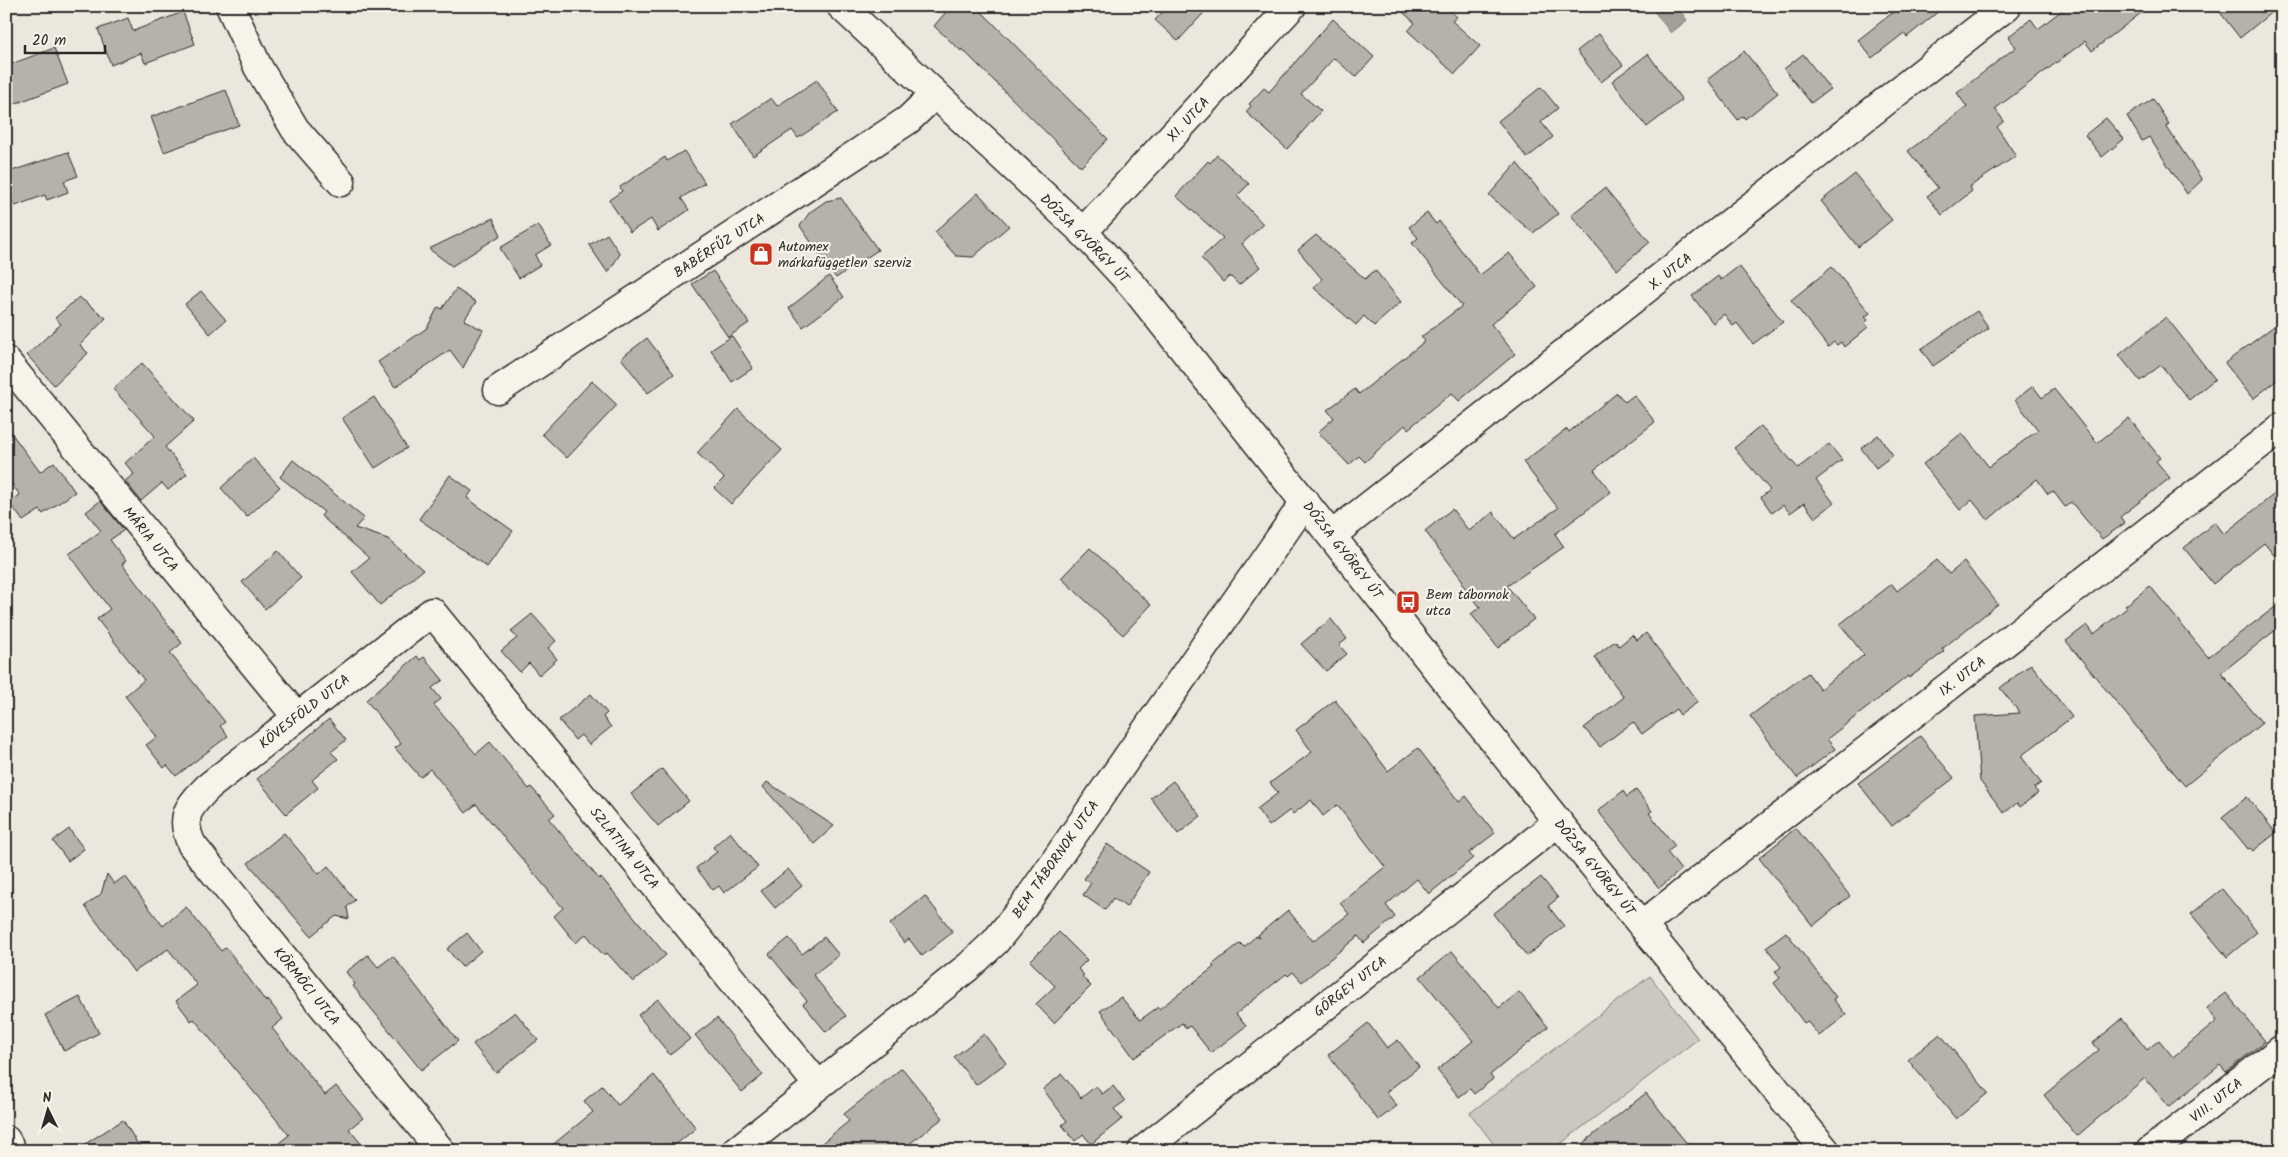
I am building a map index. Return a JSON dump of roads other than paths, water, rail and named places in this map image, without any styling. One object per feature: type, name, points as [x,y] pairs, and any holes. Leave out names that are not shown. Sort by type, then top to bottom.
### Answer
[{"type":"street","points":[[230,6],[258,67],[295,128],[341,182]]},
{"type":"street","name":"DÓZSA GYÖRGY ÚT","points":[[842,6],[1083,232],[1134,287],[1558,822],[1822,1149]]},
{"type":"street","name":"XI. UTCA","points":[[1083,232],[1292,6]]},
{"type":"street","name":"X. UTCA","points":[[1332,536],[2007,6]]},
{"type":"street","name":"BABÉRFŰZ UTCA","points":[[498,390],[908,120],[935,94]]},
{"type":"street","name":"MÁRIA UTCA","points":[[6,361],[296,716]]},
{"type":"street","name":"IX. UTCA","points":[[1642,925],[2282,427]]},
{"type":"street","name":"BEM TÁBORNOK UTCA","points":[[736,1151],[968,967],[995,942],[1023,907],[1305,502]]},
{"type":"street","name":"KÖVESFÖLD UTCA","points":[[185,817],[194,801],[208,787],[296,716],[432,612]]},
{"type":"street","name":"SZLATINA UTCA","points":[[432,612],[818,1085]]},
{"type":"street","name":"KÖRMÖCI UTCA","points":[[185,817],[185,831],[192,845],[441,1151]]},
{"type":"street","name":"GÖRGEY UTCA","points":[[1142,1151],[1558,822]]},
{"type":"street","name":"VIII. UTCA","points":[[2150,1151],[2282,1049]]},
{"type":"street","points":[[6,1140],[12,1151]]},
{"type":"place","name":"Automex márkafüggetlen szerviz","points":[[761,254]]},
{"type":"place","name":"Bem tábornok utca","points":[[1408,602]]}]
